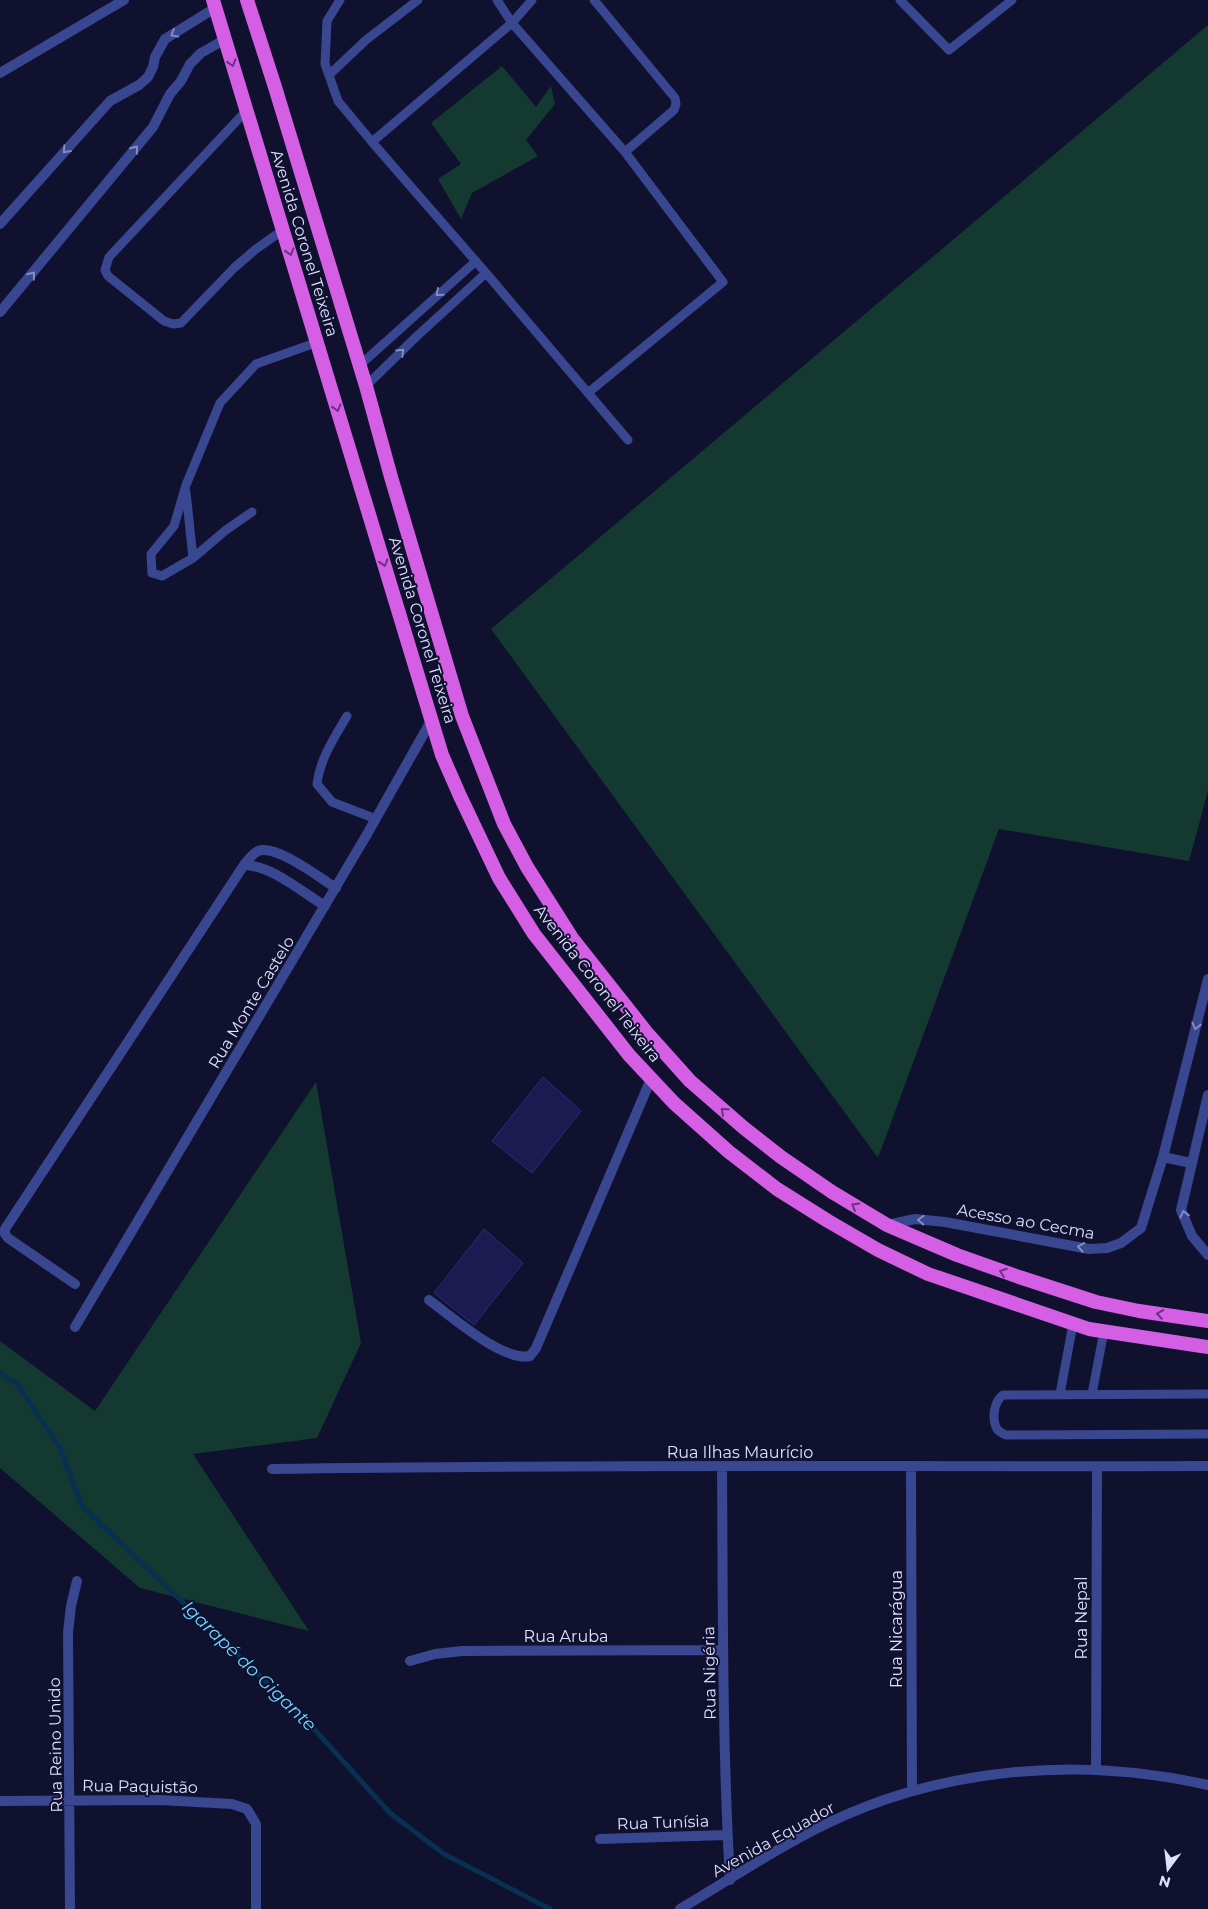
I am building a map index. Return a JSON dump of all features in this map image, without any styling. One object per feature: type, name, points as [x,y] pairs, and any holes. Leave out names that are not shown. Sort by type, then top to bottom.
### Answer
[{"type":"highway","name":"Avenida Coronel Teixeira","points":[[247,0],[360,365],[462,716],[504,824],[527,867],[572,938],[647,1033],[690,1081],[781,1157],[832,1192],[887,1225],[956,1255],[1019,1277],[1096,1302],[1208,1321]]},
{"type":"highway","name":"Avenida Coronel Teixeira","points":[[214,4],[442,755],[499,878],[534,934],[629,1055],[674,1103],[729,1152],[777,1189],[828,1221],[878,1250],[928,1274],[1073,1324],[1104,1331],[1208,1347]]},
{"type":"street","points":[[0,73],[124,0]]},
{"type":"street","points":[[0,224],[110,101],[139,85],[148,77],[155,57],[165,39],[214,4]]},
{"type":"street","points":[[0,312],[153,127],[170,94],[181,82],[190,64],[201,53],[224,40]]},
{"type":"street","name":"Rua Monte Castelo","points":[[75,1327],[336,888],[431,721]]},
{"type":"street","points":[[76,1284],[8,1238],[5,1234],[6,1229],[244,865],[258,851],[268,850],[279,853],[336,888]]},
{"type":"street","points":[[244,865],[252,865],[269,871],[325,906]]},
{"type":"street","name":"Acesso ao Cecma","points":[[887,1225],[915,1219],[945,1222],[1089,1249],[1107,1248],[1121,1243],[1141,1228],[1163,1157],[1208,979]]},
{"type":"street","points":[[429,1300],[490,1345],[521,1358],[530,1356],[544,1330],[651,1079]]},
{"type":"street","points":[[1208,1096],[1181,1210],[1192,1236],[1208,1255]]},
{"type":"street","points":[[1163,1157],[1191,1163]]},
{"type":"street","name":"Rua Ilhas Maurício","points":[[272,1469],[499,1466],[910,1468],[1208,1466]]},
{"type":"street","name":"Rua Nigéria","points":[[722,1466],[723,1650],[727,1835],[730,1880]]},
{"type":"street","name":"Rua Nepal","points":[[1096,1467],[1096,1770]]},
{"type":"street","name":"Rua Nicarágua","points":[[910,1468],[912,1791]]},
{"type":"street","name":"Rua Reino Unido","points":[[70,1909],[68,1632],[71,1606],[77,1581]]},
{"type":"street","name":"Rua Aruba","points":[[410,1661],[435,1654],[462,1651],[723,1650]]},
{"type":"street","name":"Avenida Equador","points":[[680,1909],[777,1850],[824,1824],[866,1806],[912,1791],[959,1780],[1012,1772],[1055,1769],[1148,1773],[1208,1785]]},
{"type":"street","name":"Rua Paquistão","points":[[0,1801],[160,1800],[232,1804],[247,1809],[256,1824],[256,1909]]},
{"type":"street","name":"Rua Tunísia","points":[[600,1839],[727,1835]]},
{"type":"lane","points":[[340,0],[327,20],[325,64],[338,101],[628,440]]},
{"type":"lane","points":[[329,75],[366,40],[418,0]]},
{"type":"lane","points":[[498,0],[512,23],[625,152],[723,282],[588,392]]},
{"type":"lane","points":[[372,142],[512,23],[532,0]]},
{"type":"lane","points":[[594,0],[675,98],[674,110],[625,152]]},
{"type":"lane","points":[[900,0],[949,50],[1006,2]]},
{"type":"lane","points":[[246,111],[109,257],[105,270],[108,276],[164,321],[173,324],[181,323],[234,268],[256,249],[283,230]]},
{"type":"lane","points":[[360,365],[476,261]]},
{"type":"lane","points":[[366,386],[486,273]]},
{"type":"lane","points":[[252,512],[226,530],[193,558],[162,576],[152,573],[151,554],[174,526],[186,485],[220,403],[256,364],[318,342]]},
{"type":"lane","points":[[186,485],[193,558]]},
{"type":"lane","points":[[347,716],[327,750],[319,771],[317,784],[332,802],[376,819]]},
{"type":"lane","points":[[1060,1394],[1073,1324]]},
{"type":"lane","points":[[1092,1394],[1104,1331]]},
{"type":"lane","points":[[1208,1394],[1003,1395],[995,1405],[995,1425],[999,1432],[1006,1435],[1208,1434]]},
{"type":"green space","points":[[1208,25],[1208,791],[1189,861],[999,829],[878,1158],[491,629]]},
{"type":"green space","points":[[502,66],[536,107],[551,86],[555,104],[526,140],[538,156],[472,193],[461,219],[438,179],[461,164],[431,123]]},
{"type":"green space","points":[[316,1082],[361,1343],[317,1438],[193,1454],[309,1631],[140,1588],[0,1468],[0,1341],[95,1411]]},
{"type":"building","points":[[543,1077],[581,1111],[532,1173],[492,1141]]},
{"type":"building","points":[[484,1229],[523,1263],[474,1325],[434,1293]]},
{"type":"waterway","name":"Igarapé do Gigante","points":[[0,1373],[18,1385],[60,1448],[82,1506],[306,1720],[390,1813],[444,1854],[550,1909]]}]
